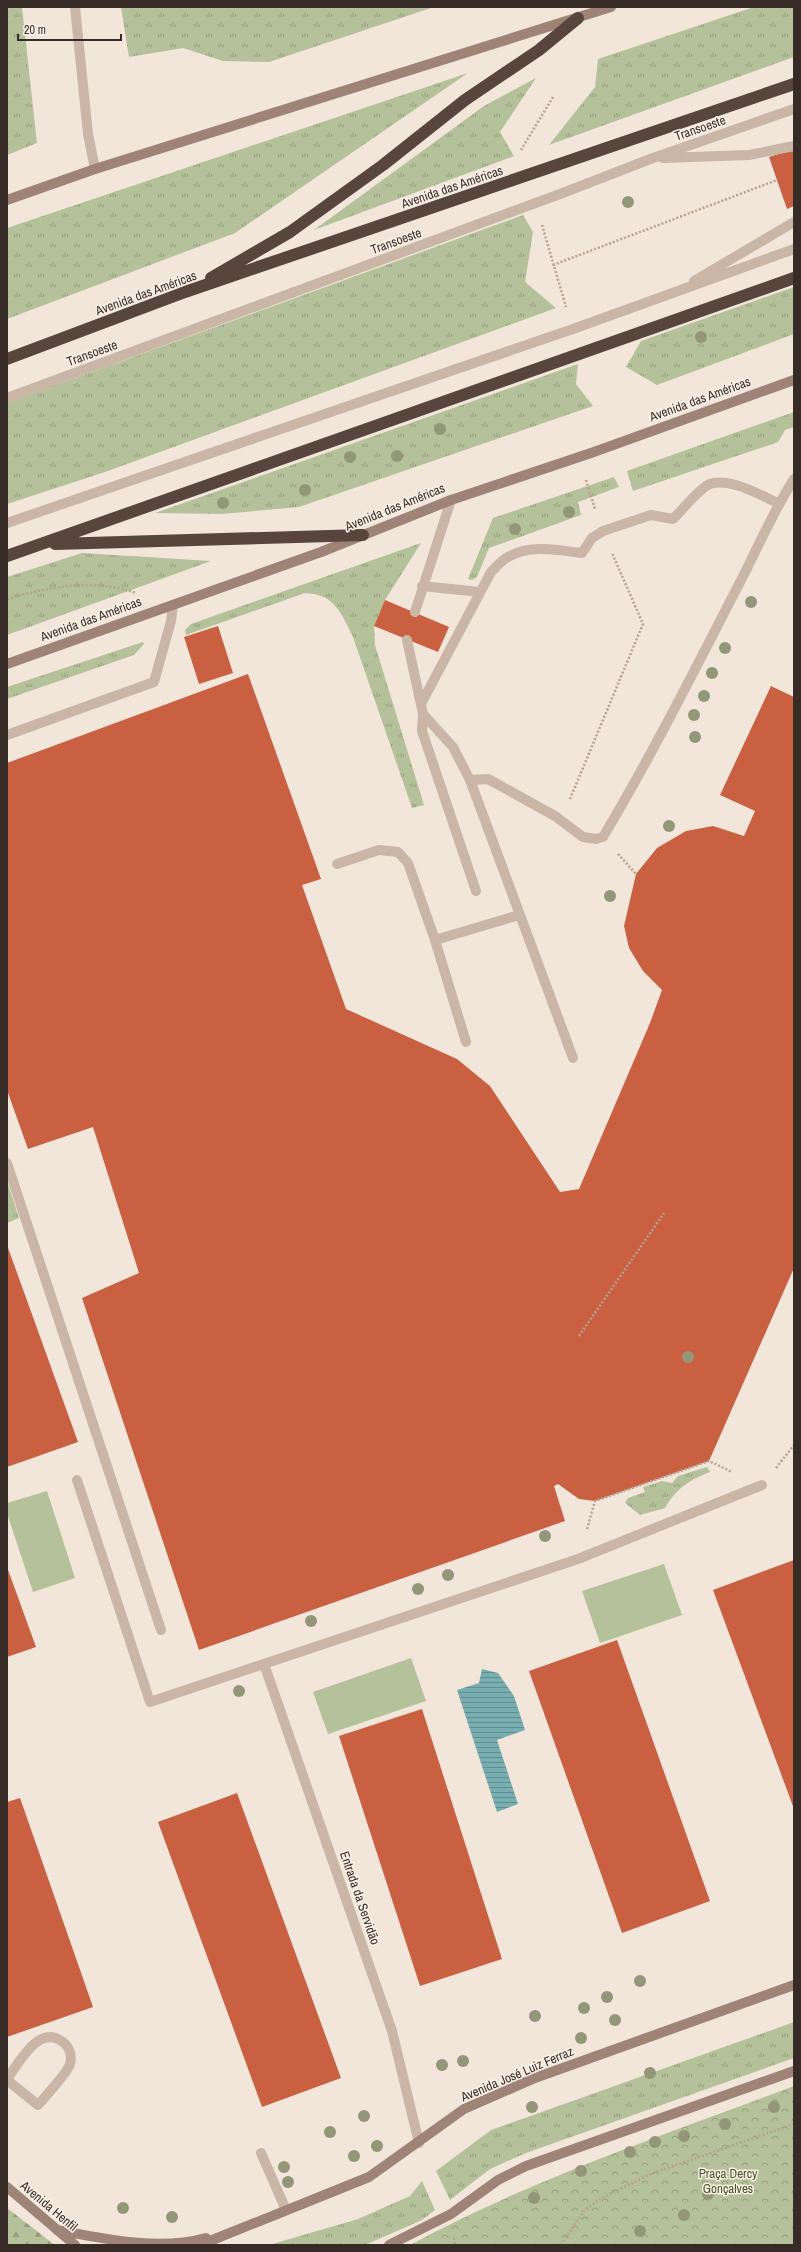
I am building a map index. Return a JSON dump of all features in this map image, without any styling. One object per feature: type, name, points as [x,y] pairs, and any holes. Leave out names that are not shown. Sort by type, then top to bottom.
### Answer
[{"type":"highway","points":[[186,292],[290,232],[383,165],[465,100],[539,50],[578,18]]},
{"type":"highway","name":"Avenida das Américas","points":[[7,359],[186,292],[794,84]]},
{"type":"highway","points":[[7,556],[794,278]]},
{"type":"highway","points":[[44,544],[363,535]]},
{"type":"main road","points":[[7,200],[95,168],[611,7]]},
{"type":"main road","name":"Avenida das Américas","points":[[7,664],[363,535],[451,500],[591,453],[794,380]]},
{"type":"main road","name":"Avenida José Luiz Ferraz","points":[[200,2245],[229,2232],[369,2177],[419,2143],[464,2109],[535,2078],[794,1985]]},
{"type":"main road","points":[[389,2245],[451,2214],[498,2180],[526,2166],[794,2071]]},
{"type":"main road","name":"Avenida Henfil","points":[[7,2187],[75,2245]]},
{"type":"main road","points":[[57,2230],[102,2239],[146,2243],[189,2243],[229,2232]]},
{"type":"street","points":[[75,7],[88,134],[95,168]]},
{"type":"street","name":"Transoeste","points":[[7,398],[560,194],[653,158],[794,109]]},
{"type":"street","points":[[653,158],[749,155],[794,146]]},
{"type":"street","points":[[674,294],[794,222]]},
{"type":"street","points":[[7,523],[674,294],[794,249]]},
{"type":"street","points":[[470,780],[488,779],[555,816],[583,837],[596,839],[603,837],[638,778],[747,568],[778,503],[794,479]]},
{"type":"street","points":[[422,709],[491,572],[507,557],[526,550],[544,548],[582,553],[592,538],[602,531],[651,515],[672,519],[706,486],[714,482],[728,482],[778,503]]},
{"type":"street","points":[[415,612],[422,586],[451,500]]},
{"type":"street","points":[[422,586],[480,592]]},
{"type":"street","points":[[7,735],[154,682],[171,621],[173,605]]},
{"type":"street","points":[[407,640],[422,709],[422,731],[476,891]]},
{"type":"street","points":[[422,709],[453,747],[470,780],[573,1058]]},
{"type":"street","points":[[337,864],[379,850],[398,852],[408,863],[435,940],[466,1042]]},
{"type":"street","points":[[435,940],[519,915]]},
{"type":"street","points":[[7,1163],[161,1630]]},
{"type":"street","points":[[77,1480],[150,1702],[578,1558],[762,1485]]},
{"type":"street","name":"Entrada da Servidão","points":[[264,1664],[394,2037],[419,2143]]},
{"type":"street","points":[[52,2036],[61,2040],[68,2046],[71,2055],[70,2065],[38,2105],[7,2079],[34,2043],[42,2038],[52,2036]]},
{"type":"street","points":[[261,2153],[286,2210]]},
{"type":"path","points":[[520,151],[553,97]]},
{"type":"path","points":[[553,265],[777,180]]},
{"type":"path","points":[[541,225],[572,329]]},
{"type":"path","points":[[569,800],[643,624],[602,531],[586,479]]},
{"type":"path","points":[[7,599],[37,591],[86,584],[125,589],[173,605]]},
{"type":"path","points":[[603,837],[636,874]]},
{"type":"path","points":[[579,1336],[664,1213]]},
{"type":"path","points":[[595,1501],[709,1461]]},
{"type":"path","points":[[562,2245],[584,2211],[598,2200],[653,2173],[794,2124]]},
{"type":"green space","points":[[7,7],[22,7],[37,143],[7,155]]},
{"type":"green space","points":[[121,7],[434,7],[269,62],[223,61],[183,48],[129,57]]},
{"type":"green space","points":[[754,7],[794,7],[794,57],[549,145],[595,87],[598,59]]},
{"type":"green space","points":[[468,73],[235,233],[7,319],[7,228]]},
{"type":"green space","points":[[536,78],[500,132],[514,156],[314,230],[484,106]]},
{"type":"green space","points":[[523,215],[533,232],[525,282],[556,308],[105,472],[7,504],[7,403]]},
{"type":"green space","points":[[794,287],[794,334],[657,385],[626,367],[641,341]]},
{"type":"green space","points":[[578,364],[576,384],[593,406],[299,507],[222,514],[155,513]]},
{"type":"green space","points":[[794,412],[794,427],[785,430],[778,442],[633,491],[627,471]]},
{"type":"green space","points":[[614,477],[619,487],[578,502],[581,515],[489,548],[477,577],[472,580],[468,579],[493,518]]},
{"type":"green space","points":[[421,543],[385,600],[374,626],[375,645],[424,805],[412,808],[353,637],[345,620],[336,606],[330,601],[315,594],[305,593],[186,635],[185,630],[191,624]]},
{"type":"green space","points":[[82,553],[211,561],[7,635],[7,577]]},
{"type":"green space","points":[[143,642],[144,644],[134,655],[7,699],[7,687]]},
{"type":"green space","points":[[7,1181],[19,1218],[7,1223]]},
{"type":"green space","points":[[707,1467],[710,1472],[689,1482],[679,1490],[665,1508],[640,1515],[625,1503],[628,1498],[645,1492],[643,1487],[662,1481],[672,1483],[678,1476]]},
{"type":"green space","points":[[47,1491],[75,1578],[33,1592],[7,1513],[7,1503]]},
{"type":"green space","points":[[664,1564],[682,1615],[600,1643],[582,1591]]},
{"type":"green space","points":[[411,1658],[426,1701],[328,1734],[313,1692]]},
{"type":"green space","points":[[794,2022],[794,2058],[526,2153],[490,2169],[450,2200],[436,2171],[491,2130]]},
{"type":"green space","name":"Praça Dercy Gonçalves","points":[[794,2086],[794,2245],[410,2245],[503,2199],[599,2159]]},
{"type":"green space","points":[[422,2181],[435,2210],[422,2220],[365,2245],[269,2245],[358,2219],[410,2196]]},
{"type":"green space","points":[[7,2208],[55,2245],[7,2245]]},
{"type":"water","points":[[482,1669],[498,1673],[514,1696],[525,1730],[497,1740],[518,1804],[497,1812],[457,1690],[479,1683]]},
{"type":"building","points":[[794,149],[794,206],[787,209],[769,157]]},
{"type":"building","points":[[385,600],[449,627],[438,652],[374,626]]},
{"type":"building","points":[[218,626],[233,673],[199,684],[184,637]]},
{"type":"building","points":[[248,674],[321,879],[302,885],[346,1009],[457,1059],[490,1086],[560,1192],[579,1189],[650,1023],[662,990],[643,971],[629,948],[624,926],[636,874],[657,848],[686,831],[713,826],[744,836],[755,811],[720,795],[771,686],[794,697],[794,1268],[709,1461],[595,1501],[579,1499],[558,1484],[554,1486],[565,1521],[199,1650],[82,1298],[139,1273],[93,1127],[28,1149],[7,1090],[7,763]]},
{"type":"building","points":[[7,1245],[78,1442],[7,1467]]},
{"type":"building","points":[[794,1560],[794,1809],[713,1590]]},
{"type":"building","points":[[7,1567],[36,1647],[7,1657]]},
{"type":"building","points":[[617,1640],[710,1901],[622,1933],[529,1671]]},
{"type":"building","points":[[422,1709],[502,1959],[420,1986],[339,1736]]},
{"type":"building","points":[[237,1793],[341,2078],[262,2107],[158,1822]]},
{"type":"building","points":[[20,1798],[93,2007],[7,2037],[7,1802]]}]
